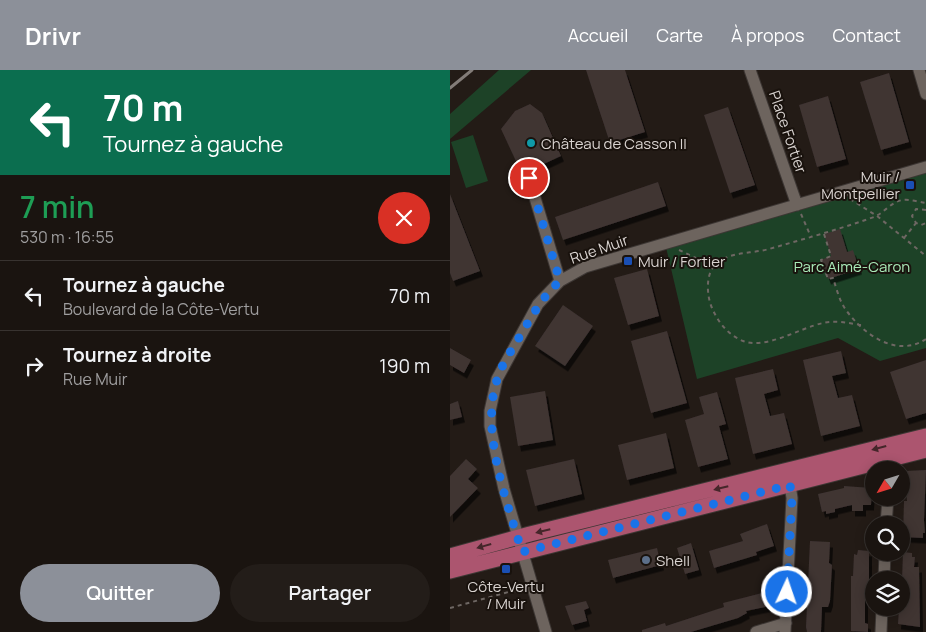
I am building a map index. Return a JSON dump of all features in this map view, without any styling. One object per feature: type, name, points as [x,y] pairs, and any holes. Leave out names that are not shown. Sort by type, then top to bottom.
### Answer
[{"type":"main road","points":[[450,556],[517,537],[926,436]]},
{"type":"main road","points":[[897,461],[926,450]]},
{"type":"main road","points":[[450,571],[790,485],[865,470]]},
{"type":"street","name":"Place Fortier","points":[[750,70],[797,205]]},
{"type":"street","points":[[919,70],[926,94]]},
{"type":"street","name":"Rue Muir","points":[[546,632],[517,537],[490,426],[492,396],[497,378],[538,304],[560,281],[585,267],[926,167]]},
{"type":"street","points":[[529,178],[560,281]]},
{"type":"street","points":[[756,632],[785,627],[792,498],[790,485]]},
{"type":"street","points":[[881,632],[882,616]]},
{"type":"path","points":[[839,193],[877,216],[926,256]]},
{"type":"path","points":[[860,325],[840,322],[823,323],[761,343],[744,341],[729,334],[716,317],[709,300],[708,281],[713,266],[724,259],[745,252],[765,250],[877,216],[902,200],[926,204],[925,209],[919,208],[913,213],[912,219],[921,225],[926,223]]},
{"type":"path","points":[[797,205],[811,237]]},
{"type":"path","points":[[904,238],[916,223]]},
{"type":"path","points":[[824,234],[831,256],[821,260],[828,279],[833,278],[844,306],[860,325],[879,341],[901,347],[926,339]]},
{"type":"path","points":[[665,243],[713,266]]},
{"type":"path","points":[[450,608],[512,591],[522,592]]},
{"type":"green space","points":[[499,70],[531,70],[450,139],[450,114]]},
{"type":"green space","points":[[473,135],[488,181],[466,188],[451,142]]},
{"type":"green space","name":"Parc Aimé-Caron","points":[[926,167],[926,348],[880,361],[838,338],[697,379],[665,243]]},
{"type":"building","points":[[586,70],[625,70],[645,132],[610,143]]},
{"type":"building","points":[[889,73],[909,142],[881,150],[860,82]]},
{"type":"building","points":[[828,96],[846,159],[817,167],[799,105]]},
{"type":"building","name":"Château de Casson II","points":[[530,104],[542,113],[561,156],[522,174],[501,129],[515,111]]},
{"type":"building","points":[[728,107],[755,185],[730,193],[704,115]]},
{"type":"building","points":[[658,182],[666,206],[563,240],[555,217]]},
{"type":"building","points":[[450,194],[480,271],[453,281],[450,273]]},
{"type":"building","points":[[840,229],[847,252],[853,250],[859,269],[828,279],[821,260],[831,256],[824,234]]},
{"type":"building","points":[[647,269],[659,316],[628,325],[614,278]]},
{"type":"building","points":[[563,305],[593,326],[565,366],[535,346]]},
{"type":"building","points":[[667,331],[687,403],[651,413],[631,341]]},
{"type":"building","points":[[450,348],[471,360],[464,373],[450,365]]},
{"type":"building","points":[[841,351],[846,373],[832,376],[838,398],[852,395],[860,426],[821,436],[803,360]]},
{"type":"building","points":[[926,360],[926,413],[906,419],[890,372]]},
{"type":"building","points":[[773,369],[778,390],[764,394],[770,416],[784,413],[792,444],[753,454],[735,378]]},
{"type":"building","points":[[545,391],[553,440],[518,446],[510,397]]},
{"type":"building","points":[[717,392],[726,424],[719,426],[728,459],[698,467],[685,420],[704,414],[699,397]]},
{"type":"building","points":[[458,401],[462,417],[450,420],[450,404]]},
{"type":"building","points":[[666,433],[674,468],[627,480],[618,445]]},
{"type":"building","points":[[466,459],[477,469],[468,479],[478,488],[450,517],[450,476]]},
{"type":"building","points":[[574,459],[582,494],[535,506],[526,470]]},
{"type":"building","points":[[926,470],[925,533],[923,533],[923,538],[910,537],[910,516],[904,516],[904,506],[910,506],[910,471]]},
{"type":"building","points":[[844,486],[865,488],[863,511],[852,511],[852,505],[835,509],[835,512],[826,514],[826,511],[822,512],[818,494],[844,488]]},
{"type":"building","points":[[767,524],[774,546],[756,552],[757,555],[714,568],[709,551],[743,541],[740,534]]},
{"type":"building","points":[[810,541],[830,542],[829,563],[832,565],[830,601],[828,607],[822,607],[821,632],[807,632],[806,627]]},
{"type":"building","points":[[691,543],[699,570],[685,574],[677,548]]},
{"type":"building","points":[[657,548],[661,565],[613,578],[608,560]]},
{"type":"building","points":[[858,550],[865,551],[865,561],[869,561],[869,571],[865,571],[865,623],[868,624],[868,632],[851,631],[851,576],[853,576],[854,554],[857,555]]},
{"type":"building","points":[[910,553],[912,553],[912,557],[915,557],[914,567],[919,567],[920,627],[898,624],[898,616],[910,616],[910,571],[902,571],[903,561],[910,561]]},
{"type":"building","points":[[766,592],[770,606],[746,611],[747,613],[738,618],[691,632],[642,632],[642,630],[665,623],[666,626],[724,607],[723,603]]},
{"type":"building","points":[[586,601],[589,608],[584,610],[587,621],[572,625],[565,606]]},
{"type":"railway","points":[[450,88],[472,70]]},
{"type":"place","name":"Château de Casson II","points":[[531,143]]},
{"type":"place","name":"Muir / Montpellier","points":[[910,185]]},
{"type":"place","name":"Muir / Fortier","points":[[628,261]]},
{"type":"place","name":"Shell","points":[[646,560]]},
{"type":"place","name":"Côte-Vertu / Muir","points":[[506,569]]},
{"type":"route","points":[[529,178],[560,281],[538,304],[508,356],[497,378],[490,410],[490,426],[504,489],[522,552],[790,485],[792,498],[787,592]]}]
